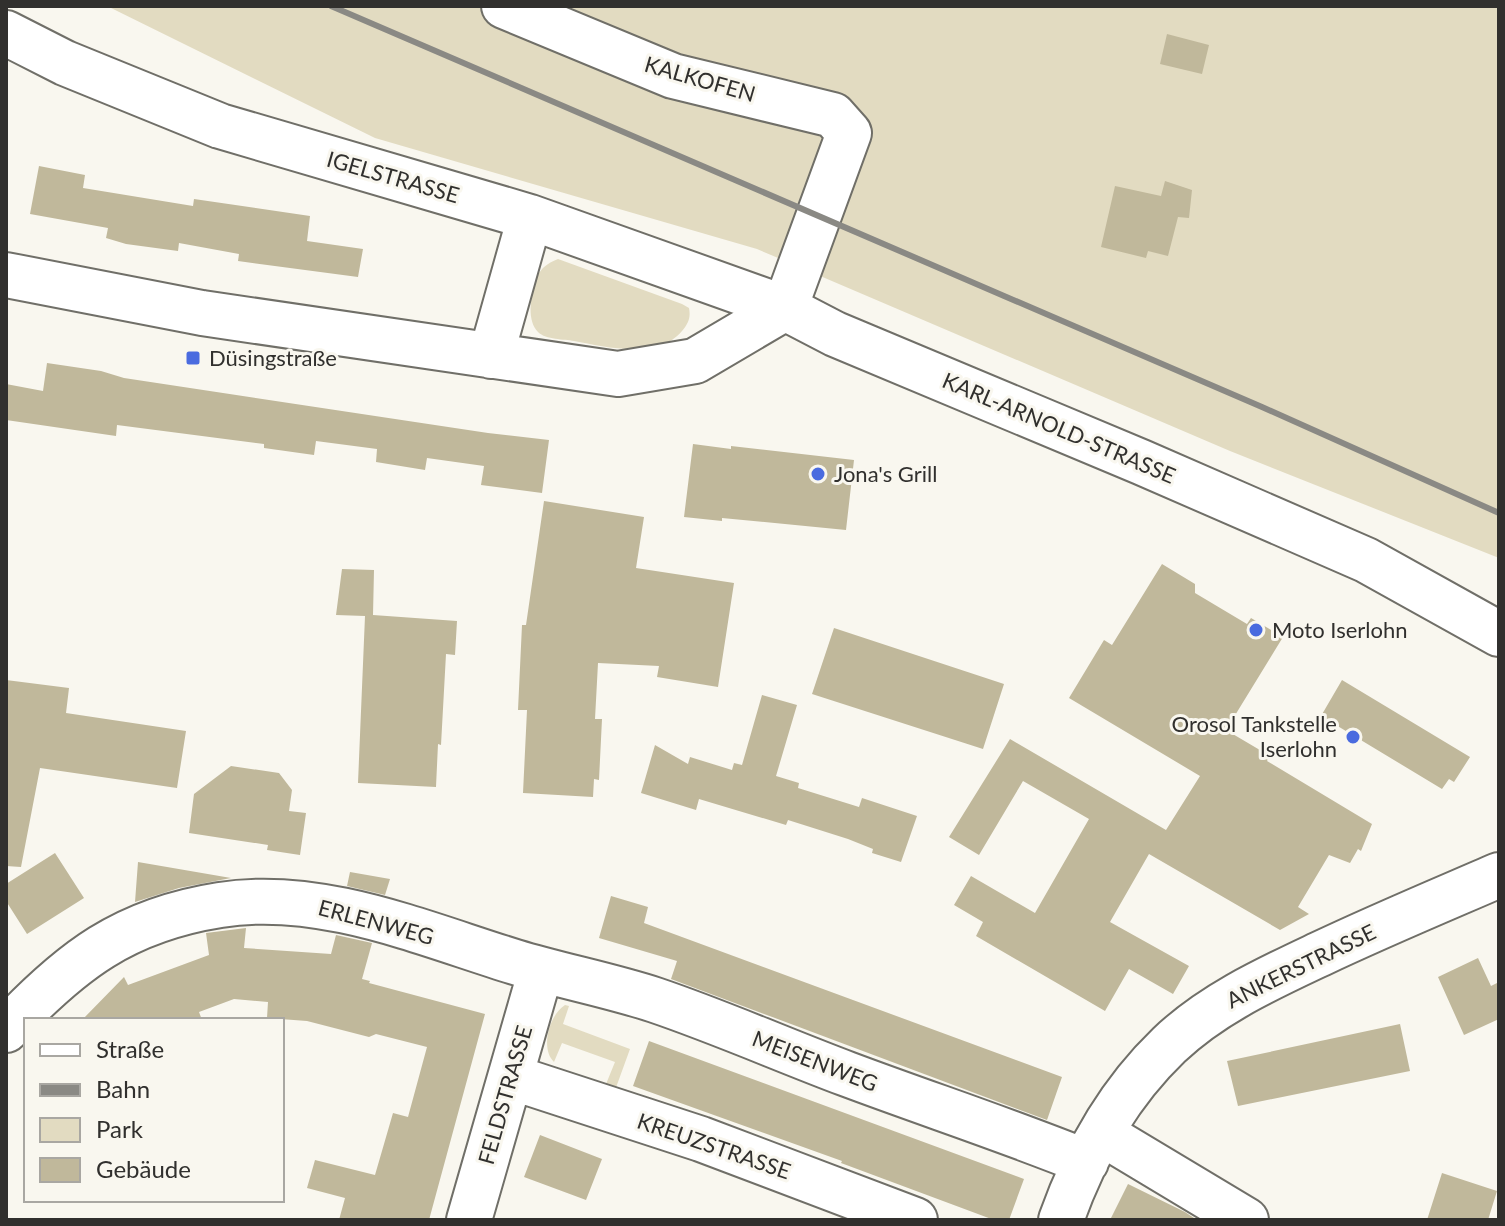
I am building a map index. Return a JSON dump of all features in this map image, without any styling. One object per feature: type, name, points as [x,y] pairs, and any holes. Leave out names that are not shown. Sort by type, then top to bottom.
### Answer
[{"type":"street","name":"KALKOFEN","points":[[504,6],[673,76],[833,115],[849,133],[785,308]]},
{"type":"street","name":"IGELSTRASSE","points":[[6,33],[65,63],[220,126],[530,217],[785,308]]},
{"type":"street","points":[[491,356],[530,217]]},
{"type":"street","points":[[6,275],[202,313],[618,374],[695,361],[785,308]]},
{"type":"street","name":"KARL-ARNOLD-STRASSE","points":[[785,308],[835,334],[1366,560],[1499,634]]},
{"type":"street","name":"ANKERSTRASSE","points":[[1061,1220],[1094,1147],[1130,1088],[1169,1045],[1211,1011],[1288,969],[1499,875]]},
{"type":"street","name":"ERLENWEG","points":[[6,1030],[44,989],[114,938],[182,913],[222,905],[274,901],[326,906],[541,970]]},
{"type":"street","name":"MEISENWEG","points":[[541,970],[654,1000],[848,1075],[1094,1147],[1246,1220]]},
{"type":"street","name":"FELDSTRASSE","points":[[469,1220],[541,970]]},
{"type":"street","name":"KREUZSTRASSE","points":[[511,1077],[701,1139],[915,1220]]},
{"type":"green space","points":[[107,6],[1499,6],[1499,558],[1230,451],[757,249],[375,138]]},
{"type":"green space","points":[[558,259],[682,304],[689,308],[687,323],[672,340],[646,348],[616,348],[541,335],[531,318],[534,285],[544,267]]},
{"type":"green space","points":[[565,1005],[569,1006],[563,1024],[630,1049],[614,1093],[604,1089],[615,1062],[562,1043],[554,1062],[550,1056],[548,1032],[555,1016]]},
{"type":"building","points":[[1167,34],[1209,45],[1202,74],[1160,64]]},
{"type":"building","points":[[39,166],[85,175],[83,188],[193,206],[194,199],[310,216],[307,241],[363,249],[358,277],[238,261],[239,254],[179,243],[178,251],[126,244],[106,238],[108,228],[30,214]]},
{"type":"building","points":[[1165,181],[1192,190],[1189,218],[1178,217],[1168,256],[1148,251],[1146,258],[1101,247],[1115,186],[1161,196]]},
{"type":"building","points":[[47,363],[101,371],[124,378],[549,440],[542,493],[481,485],[484,466],[427,458],[425,470],[376,462],[377,449],[316,441],[314,455],[264,448],[264,444],[117,425],[116,436],[6,420],[6,384],[43,391]]},
{"type":"building","points":[[693,444],[854,460],[846,530],[684,517]]},
{"type":"building","points":[[544,501],[644,517],[636,568],[734,583],[718,687],[657,677],[659,666],[598,663],[595,719],[602,719],[599,780],[594,779],[593,797],[523,793],[527,710],[518,710],[522,625],[526,625]]},
{"type":"building","points":[[1162,564],[1195,584],[1195,593],[1247,624],[1251,618],[1283,637],[1226,730],[1270,756],[1267,761],[1372,824],[1361,851],[1358,849],[1350,863],[1329,855],[1298,907],[1309,914],[1280,930],[1149,854],[1110,922],[1189,966],[1173,994],[1129,969],[1105,1011],[976,936],[983,922],[954,905],[971,876],[1035,913],[1089,819],[1023,781],[979,855],[949,837],[1010,739],[1166,830],[1200,776],[1069,698],[1104,640],[1112,645]]},
{"type":"building","points":[[342,569],[374,570],[373,615],[457,621],[455,655],[446,654],[436,787],[358,783],[365,616],[336,615]]},
{"type":"building","points":[[834,628],[1004,684],[983,749],[812,694]]},
{"type":"building","points":[[6,680],[69,688],[66,713],[186,731],[177,788],[40,768],[21,867],[6,866]]},
{"type":"building","points":[[1342,680],[1470,757],[1454,782],[1449,779],[1442,789],[1321,716]]},
{"type":"building","points":[[762,695],[797,705],[776,776],[799,783],[798,788],[859,807],[862,798],[917,816],[901,862],[872,853],[873,849],[848,839],[788,820],[786,825],[699,799],[696,810],[641,793],[655,745],[688,764],[690,757],[732,770],[734,763],[742,765]]},
{"type":"building","points":[[231,766],[279,773],[292,790],[289,811],[306,813],[300,855],[267,850],[268,845],[189,833],[194,794]]},
{"type":"building","points":[[55,853],[84,898],[27,934],[6,901],[6,884]]},
{"type":"building","points":[[138,862],[231,878],[179,888],[135,902]]},
{"type":"building","points":[[350,872],[390,879],[385,895],[347,886]]},
{"type":"building","points":[[611,896],[648,907],[644,923],[1062,1077],[1047,1120],[671,979],[677,961],[599,938]]},
{"type":"building","points":[[246,928],[244,948],[331,954],[336,935],[372,943],[362,979],[485,1014],[429,1220],[339,1220],[345,1198],[307,1188],[315,1160],[375,1175],[393,1113],[408,1117],[427,1047],[376,1034],[369,1037],[307,1021],[267,1018],[268,1002],[234,999],[199,1012],[201,1018],[84,1018],[124,977],[128,985],[209,955],[206,933]]},
{"type":"building","points":[[1478,958],[1491,986],[1499,982],[1499,1019],[1464,1035],[1438,977]]},
{"type":"building","points":[[1400,1024],[1410,1071],[1238,1106],[1227,1061]]},
{"type":"building","points":[[649,1041],[1024,1179],[1009,1220],[994,1220],[842,1161],[633,1086]]},
{"type":"building","points":[[540,1135],[602,1159],[586,1200],[524,1177]]},
{"type":"building","points":[[1442,1173],[1497,1191],[1488,1220],[1427,1220]]},
{"type":"building","points":[[1128,1184],[1185,1212],[1197,1220],[1110,1220]]},
{"type":"railway","points":[[331,6],[1262,407],[1499,513]]},
{"type":"place","name":"Düsingstraße","points":[[193,358]]},
{"type":"place","name":"Jona's Grill","points":[[818,474]]},
{"type":"place","name":"Moto Iserlohn","points":[[1256,630]]},
{"type":"place","name":"Orosol Tankstelle Iserlohn","points":[[1353,737]]}]
